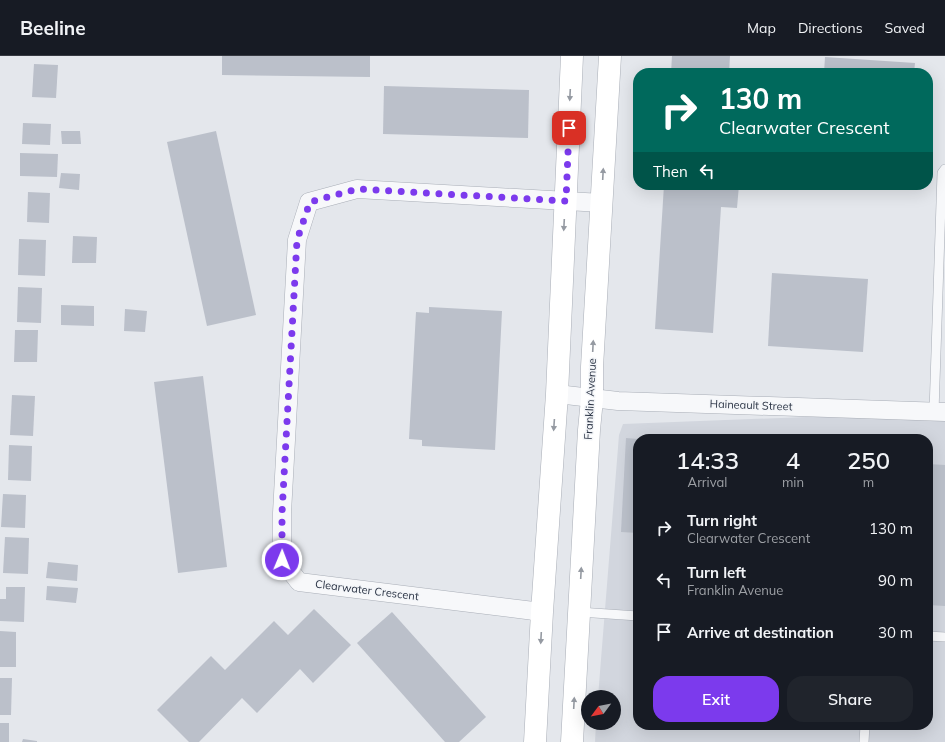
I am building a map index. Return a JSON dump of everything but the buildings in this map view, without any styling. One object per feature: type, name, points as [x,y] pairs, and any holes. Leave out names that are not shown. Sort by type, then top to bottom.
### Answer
[{"type":"main road","points":[[535,742],[542,612],[557,394],[572,56]]},
{"type":"main road","name":"Franklin Avenue","points":[[572,742],[588,430],[592,399],[592,367],[610,56]]},
{"type":"street","name":"Clearwater Crescent","points":[[542,612],[299,582],[282,560],[282,513],[297,240],[310,202],[357,189],[602,203]]},
{"type":"street","name":"Haineault Street","points":[[557,394],[592,399],[939,412]]},
{"type":"lane","points":[[939,412],[935,364],[942,272],[942,173],[945,169]]},
{"type":"lane","points":[[935,364],[945,364]]},
{"type":"lane","points":[[579,612],[633,616]]},
{"type":"lane","points":[[933,636],[945,637]]},
{"type":"lane","points":[[864,742],[865,730]]},
{"type":"shaded area","points":[[945,412],[945,742],[595,742],[596,730],[621,730],[621,690],[599,690],[619,435],[623,424]]},
{"type":"route","points":[[282,560],[282,513],[297,240],[310,202],[357,189],[566,201],[569,128]]}]
